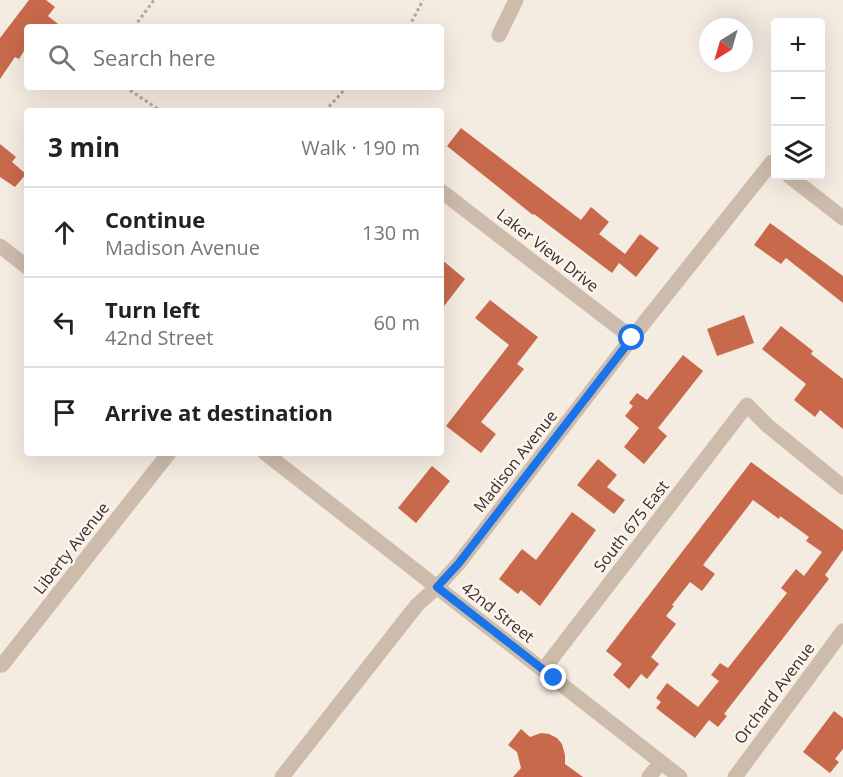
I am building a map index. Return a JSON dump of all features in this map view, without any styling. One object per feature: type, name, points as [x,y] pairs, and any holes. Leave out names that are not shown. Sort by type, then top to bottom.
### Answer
[{"type":"street","points":[[499,35],[516,0]]},
{"type":"street","name":"Madison Avenue","points":[[282,777],[417,605],[459,563],[632,338],[771,168]]},
{"type":"street","points":[[794,180],[843,218]]},
{"type":"street","name":"Laker View Drive","points":[[444,193],[632,338]]},
{"type":"street","points":[[0,246],[24,265]]},
{"type":"street","name":"South 675 East","points":[[543,670],[747,405],[768,426],[843,487]]},
{"type":"street","name":"Liberty Avenue","points":[[2,665],[167,456]]},
{"type":"street","name":"42nd Street","points":[[269,456],[680,777]]},
{"type":"street","name":"Orchard Avenue","points":[[735,777],[843,632]]},
{"type":"street","points":[[649,777],[661,762]]},
{"type":"path","points":[[136,24],[153,0]]},
{"type":"path","points":[[411,24],[423,0]]},
{"type":"path","points":[[130,90],[157,108]]},
{"type":"path","points":[[328,108],[344,90]]},
{"type":"building","points":[[29,0],[46,0],[55,7],[48,16],[58,24],[24,24],[24,51],[19,59],[15,57],[0,79],[0,38]]},
{"type":"building","points":[[461,128],[581,220],[591,207],[609,222],[599,234],[625,254],[640,234],[659,248],[636,277],[619,263],[612,273],[533,215],[447,146]]},
{"type":"building","points":[[0,144],[16,157],[12,162],[24,172],[24,176],[15,187],[0,177]]},
{"type":"building","points":[[770,223],[843,276],[843,303],[786,258],[781,264],[754,245]]},
{"type":"building","points":[[444,262],[465,279],[444,306]]},
{"type":"building","points":[[490,300],[538,337],[517,364],[524,369],[481,422],[496,434],[481,453],[446,426],[509,345],[475,318]]},
{"type":"building","points":[[744,315],[754,343],[717,356],[707,329]]},
{"type":"building","points":[[781,326],[843,379],[843,429],[820,410],[815,417],[794,400],[806,384],[762,349]]},
{"type":"building","points":[[683,355],[703,371],[658,428],[667,436],[644,464],[624,447],[639,428],[625,416],[633,406],[629,403],[637,393],[647,400]]},
{"type":"building","points":[[598,459],[617,475],[607,487],[625,500],[614,514],[577,485]]},
{"type":"building","points":[[751,462],[843,530],[843,550],[825,575],[829,579],[724,714],[727,716],[718,727],[709,720],[695,738],[656,708],[661,702],[656,698],[667,683],[698,707],[719,681],[711,675],[720,663],[728,668],[787,593],[781,588],[796,569],[804,576],[822,552],[806,541],[809,537],[753,500],[703,565],[715,574],[702,591],[690,582],[672,605],[674,606],[666,616],[676,624],[651,657],[659,664],[647,679],[641,674],[629,689],[613,675],[622,664],[606,651]]},
{"type":"building","points":[[432,466],[450,481],[416,523],[398,508]]},
{"type":"building","points":[[572,512],[596,530],[540,606],[521,590],[518,594],[499,579],[522,549],[536,560]]},
{"type":"building","points":[[834,711],[843,718],[843,749],[835,759],[839,762],[830,773],[803,752]]},
{"type":"building","points":[[521,729],[530,737],[541,733],[557,738],[562,744],[565,764],[583,777],[513,777],[521,768],[517,752],[508,745]]},
{"type":"route","points":[[554,678],[437,587],[459,563],[632,338]]}]
